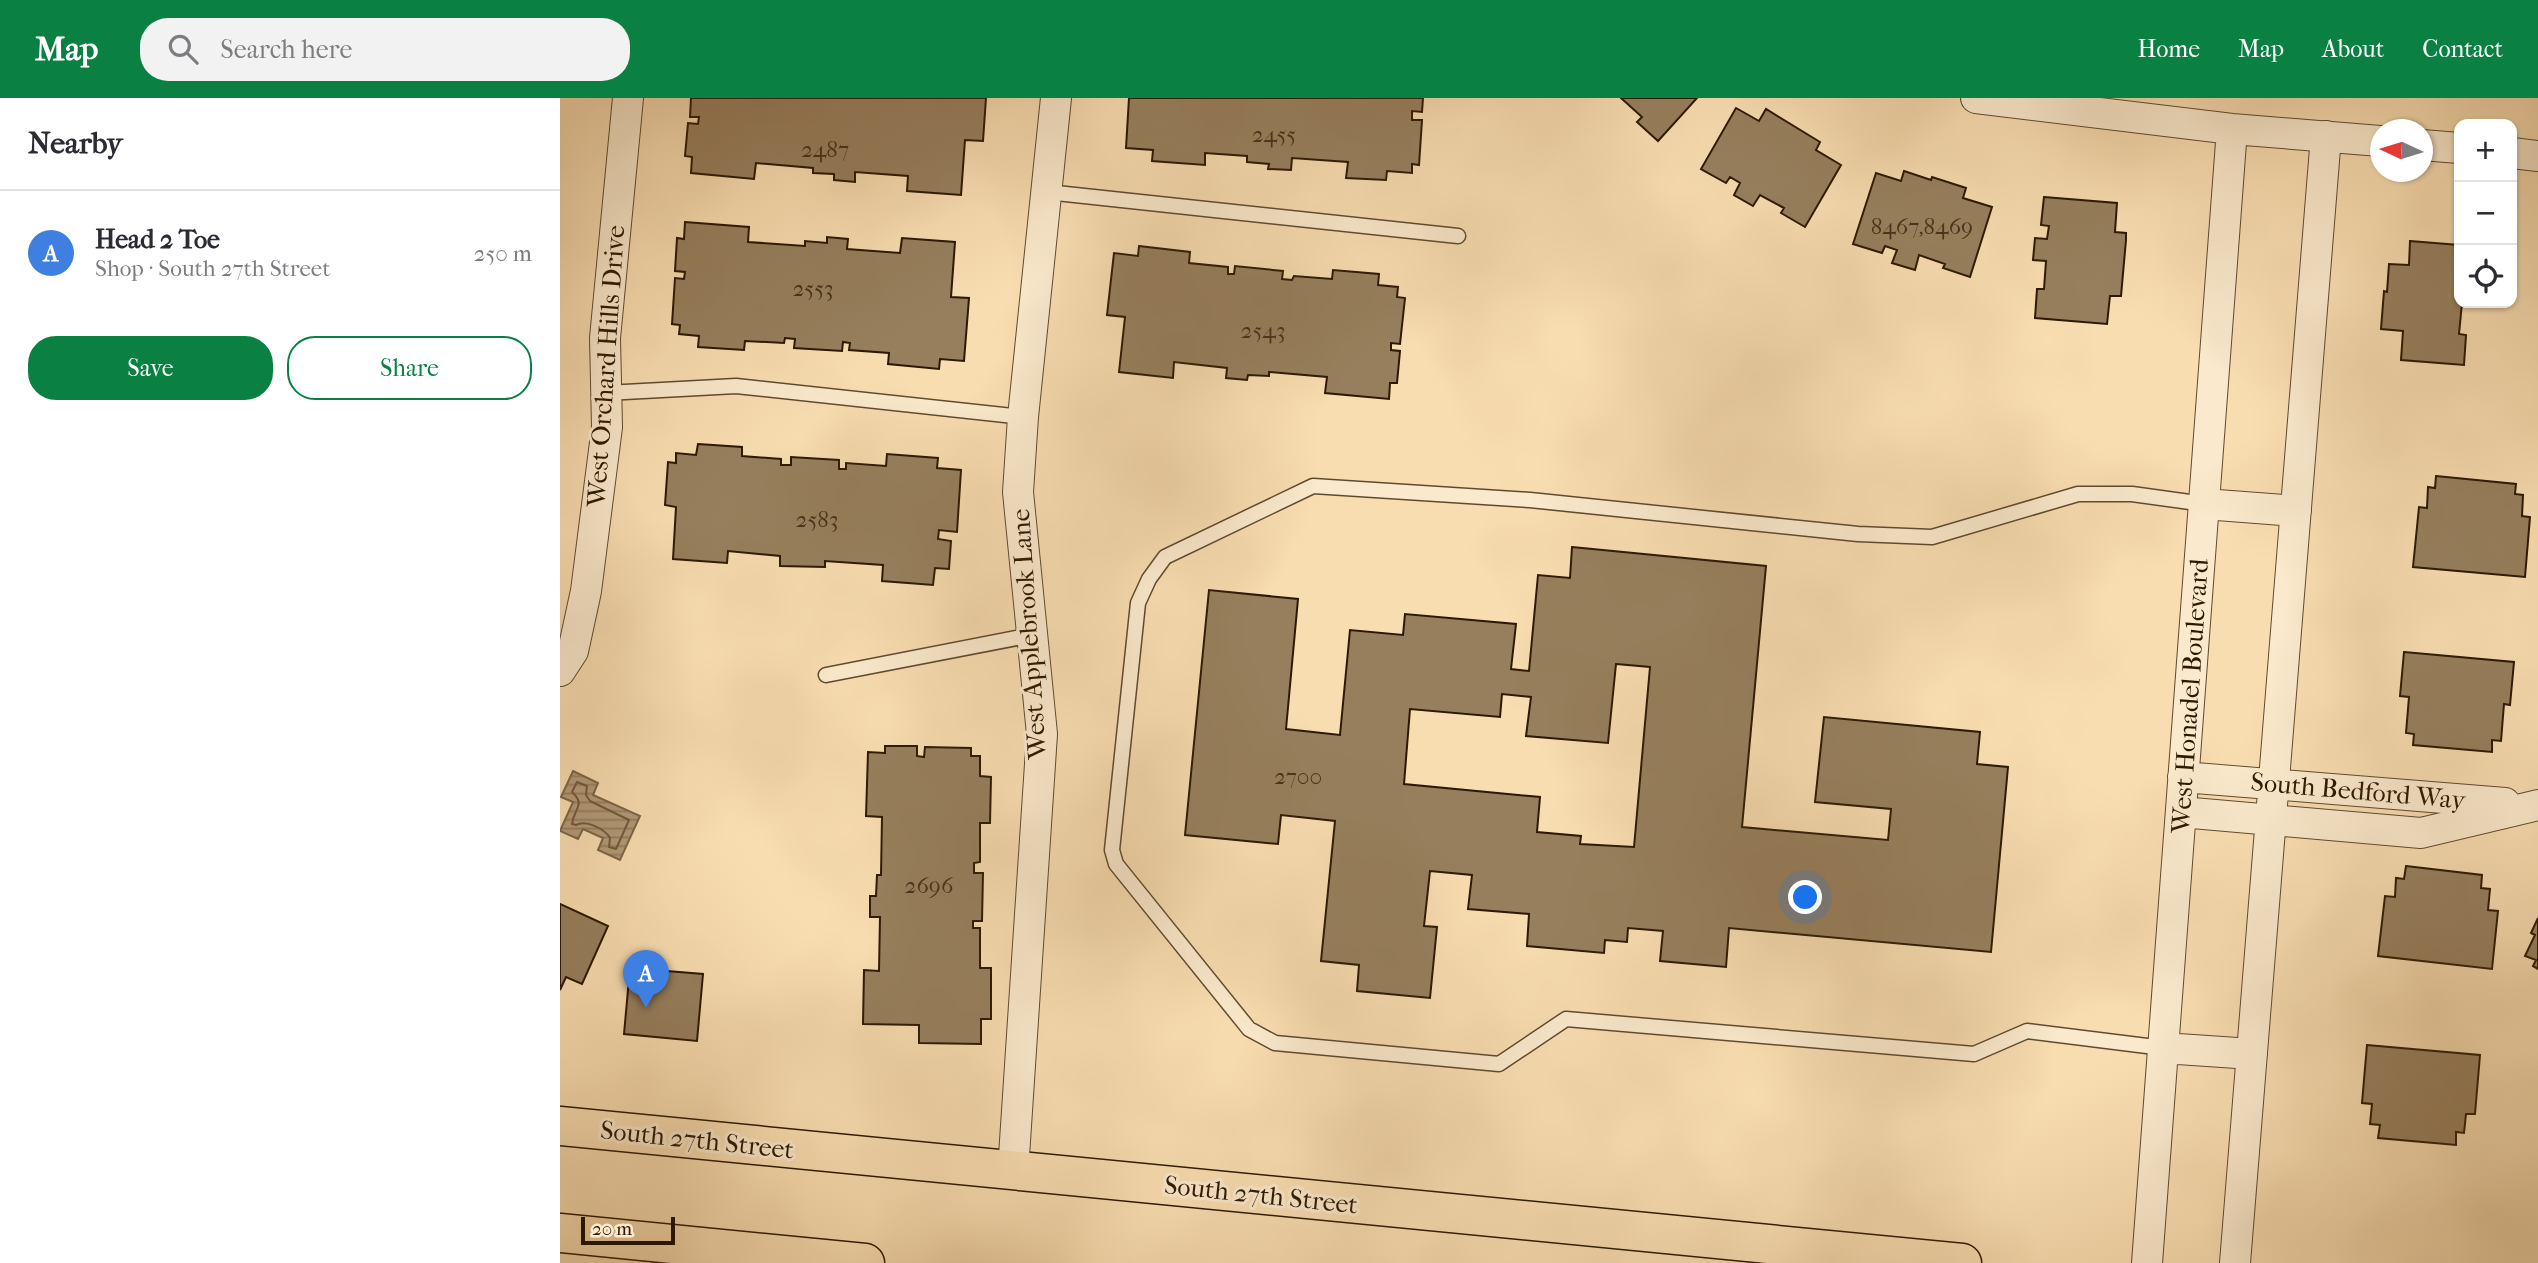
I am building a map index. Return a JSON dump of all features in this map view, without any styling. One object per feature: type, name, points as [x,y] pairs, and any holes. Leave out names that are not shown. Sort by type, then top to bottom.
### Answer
[{"type":"main road","name":"South 27th Street","points":[[560,1126],[1962,1263]]},
{"type":"main road","points":[[560,1233],[865,1263]]},
{"type":"street","name":"West Orchard Hills Drive","points":[[560,671],[573,652],[586,591],[607,427],[604,338],[628,98]]},
{"type":"street","name":"West Applebrook Lane","points":[[1013,1171],[1042,734],[1018,492],[1055,98]]},
{"type":"street","points":[[1976,98],[2232,129],[2370,140]]},
{"type":"street","name":"West Honadel Boulevard","points":[[2147,1263],[2232,129]]},
{"type":"street","points":[[2235,1263],[2326,136]]},
{"type":"street","points":[[2433,146],[2454,148]]},
{"type":"street","points":[[2517,154],[2538,156]]},
{"type":"street","points":[[2204,504],[2296,510]]},
{"type":"street","name":"South Bedford Way","points":[[2183,777],[2536,805]]},
{"type":"street","name":"South Bedford Way","points":[[2181,812],[2421,832],[2536,805]]},
{"type":"street","points":[[2163,1048],[2252,1054]]},
{"type":"lane","points":[[1046,192],[1458,236]]},
{"type":"lane","points":[[607,393],[736,386],[1023,417]]},
{"type":"lane","points":[[2163,1048],[2027,1031],[1974,1055],[1566,1018],[1499,1064],[1275,1043],[1249,1029],[1116,864],[1112,849],[1138,603],[1149,579],[1166,557],[1313,486],[1530,500],[1857,534],[1932,537],[2078,494],[2132,494],[2204,504]]},
{"type":"lane","points":[[827,676],[1032,635]]},
{"type":"water","points":[[573,771],[598,783],[593,795],[640,816],[620,860],[598,850],[603,838],[583,829],[578,839],[560,831],[573,802],[561,797]]},
{"type":"building","points":[[691,98],[986,98],[983,141],[965,140],[961,195],[907,191],[908,176],[855,172],[855,182],[834,180],[834,174],[813,173],[813,168],[756,163],[754,179],[691,173],[692,157],[685,156],[688,123],[698,124],[699,117],[690,117]]},
{"type":"building","points":[[1129,98],[1423,98],[1422,112],[1412,111],[1412,120],[1422,120],[1419,165],[1412,164],[1412,173],[1387,171],[1386,180],[1346,178],[1348,162],[1292,158],[1291,170],[1268,169],[1269,164],[1247,162],[1247,156],[1205,153],[1205,165],[1152,161],[1153,150],[1126,148]]},
{"type":"building","points":[[1621,98],[1697,98],[1658,141],[1637,122],[1642,117]]},
{"type":"building","points":[[1736,108],[1759,121],[1766,109],[1820,142],[1816,150],[1841,165],[1805,227],[1781,213],[1784,208],[1760,195],[1753,206],[1734,195],[1740,183],[1730,177],[1726,183],[1701,169]]},
{"type":"building","points":[[1904,171],[1966,188],[1963,198],[1992,207],[1970,277],[1943,268],[1945,264],[1919,255],[1915,270],[1892,263],[1897,250],[1885,246],[1882,253],[1853,244],[1876,173],[1901,181]]},
{"type":"building","points":[[2044,197],[2117,203],[2115,232],[2126,233],[2126,240],[2121,296],[2110,296],[2107,324],[2035,318],[2037,289],[2044,289],[2046,261],[2033,260],[2035,238],[2047,239],[2049,226],[2041,225]]},
{"type":"building","points":[[685,222],[749,227],[748,242],[805,246],[805,241],[827,243],[827,237],[848,239],[847,249],[900,253],[902,238],[955,242],[951,297],[969,298],[964,361],[940,359],[939,369],[888,364],[889,353],[849,350],[850,343],[843,342],[842,351],[794,348],[795,339],[785,338],[784,343],[745,341],[744,350],[698,347],[699,336],[679,334],[680,325],[672,324],[675,278],[684,279],[685,272],[675,271],[677,238],[684,239]]},
{"type":"building","points":[[2410,241],[2454,245],[2454,308],[2462,308],[2459,334],[2466,335],[2464,365],[2401,360],[2403,331],[2381,329],[2389,264],[2409,265]]},
{"type":"building","points":[[1139,246],[1190,252],[1189,263],[1228,267],[1228,274],[1234,274],[1235,266],[1283,271],[1282,279],[1292,280],[1294,276],[1332,279],[1333,270],[1379,274],[1378,285],[1398,287],[1397,297],[1405,298],[1400,344],[1391,343],[1391,350],[1400,351],[1397,383],[1390,383],[1389,399],[1325,393],[1327,377],[1269,372],[1269,376],[1248,375],[1247,380],[1226,378],[1227,368],[1174,362],[1173,378],[1119,372],[1125,317],[1107,315],[1114,253],[1138,256]]},
{"type":"building","points":[[698,444],[742,447],[742,456],[781,459],[781,465],[791,465],[791,457],[839,460],[839,469],[846,469],[846,463],[886,466],[887,454],[938,458],[937,468],[961,470],[957,532],[939,530],[938,539],[951,541],[949,569],[935,568],[933,585],[882,581],[883,565],[825,561],[825,567],[780,566],[780,556],[728,551],[727,563],[673,559],[676,507],[665,505],[668,462],[676,463],[676,453],[696,455]]},
{"type":"building","points":[[2436,476],[2516,484],[2515,494],[2523,495],[2522,516],[2530,517],[2525,577],[2413,567],[2419,507],[2427,508],[2428,487],[2435,488]]},
{"type":"building","points":[[1572,547],[1766,566],[1742,827],[1888,840],[1891,809],[1815,802],[1824,717],[1980,732],[1977,764],[2008,767],[1991,952],[1729,928],[1726,967],[1660,961],[1663,931],[1628,928],[1627,942],[1605,940],[1604,953],[1527,946],[1529,914],[1468,909],[1472,875],[1430,871],[1424,926],[1437,927],[1430,998],[1357,991],[1359,965],[1321,961],[1335,821],[1281,815],[1278,844],[1185,835],[1209,590],[1298,599],[1286,729],[1340,735],[1350,630],[1403,635],[1405,614],[1516,624],[1511,669],[1529,671],[1538,575],[1570,578]],"holes":[[[1616,664],[1650,667],[1634,847],[1580,844],[1581,836],[1537,832],[1540,797],[1404,784],[1410,709],[1500,717],[1502,694],[1531,697],[1526,736],[1608,743]]]},
{"type":"building","points":[[2404,652],[2514,662],[2510,705],[2504,704],[2501,741],[2492,740],[2492,752],[2413,745],[2414,734],[2406,733],[2409,697],[2400,696]]},
{"type":"building","points":[[885,746],[917,746],[917,756],[924,757],[925,747],[971,748],[971,756],[980,756],[980,776],[991,777],[990,823],[980,823],[980,862],[974,863],[974,873],[983,873],[982,921],[973,921],[973,928],[980,928],[980,968],[991,968],[991,1019],[981,1019],[981,1044],[919,1043],[919,1025],[863,1024],[864,970],[879,971],[880,917],[870,917],[870,896],[876,896],[877,875],[881,875],[882,817],[866,816],[868,752],[885,753]]},
{"type":"building","points":[[2406,866],[2482,875],[2481,888],[2490,889],[2488,910],[2498,911],[2492,969],[2378,956],[2385,896],[2395,897],[2396,878],[2404,879]]},
{"type":"building","points":[[560,904],[608,926],[582,984],[566,977],[560,990]]},
{"type":"building","points":[[2538,918],[2538,969],[2533,966],[2536,960],[2525,956],[2535,935],[2531,933]]},
{"type":"building","points":[[630,968],[703,974],[697,1041],[624,1034]]},
{"type":"building","points":[[2367,1045],[2480,1055],[2475,1114],[2466,1114],[2464,1133],[2456,1132],[2456,1145],[2378,1138],[2380,1125],[2370,1124],[2372,1104],[2362,1103]]},
{"type":"place","name":"Head 2 Toe","points":[[646,1008]]}]
